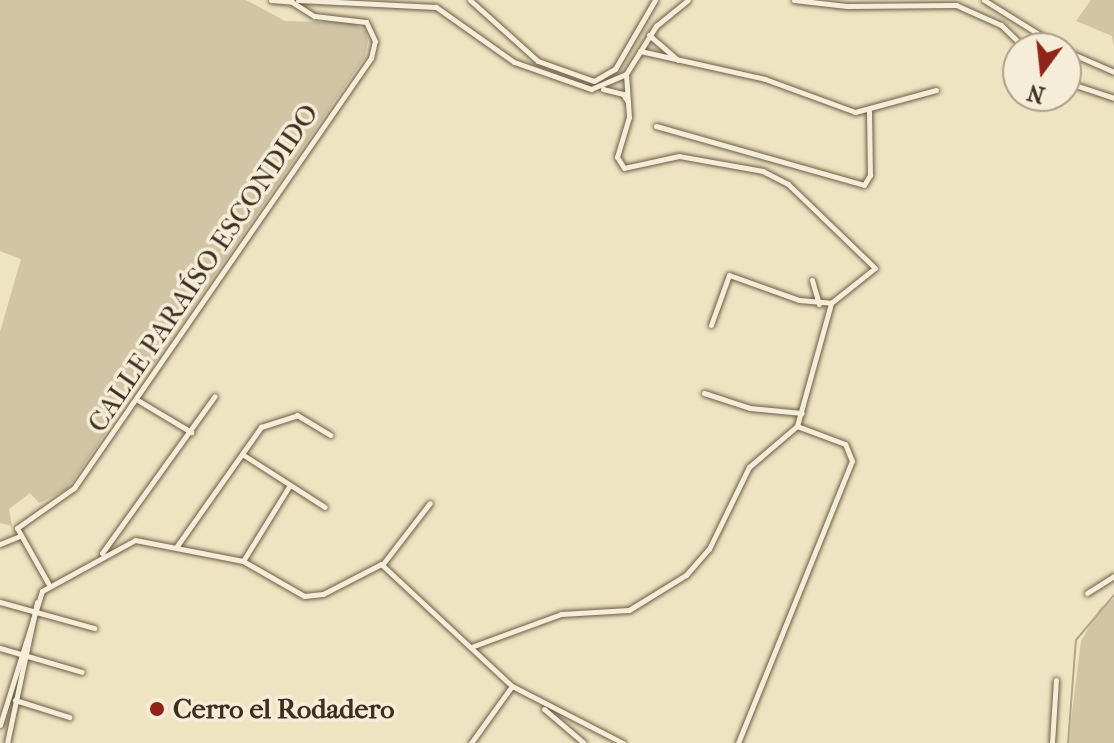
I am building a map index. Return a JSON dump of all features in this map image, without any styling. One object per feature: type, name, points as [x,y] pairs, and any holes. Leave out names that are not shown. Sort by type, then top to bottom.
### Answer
[{"type":"street","points":[[271,0],[436,7],[514,62],[623,94],[630,107]]},
{"type":"street","points":[[470,0],[538,61],[594,81],[615,69],[655,0]]},
{"type":"street","points":[[599,89],[626,74],[649,35],[688,0]]},
{"type":"street","points":[[794,0],[956,5],[1001,25],[1008,32]]},
{"type":"street","points":[[984,0],[1035,32]]},
{"type":"street","name":"CALLE PARAÍSO ESCONDIDO","points":[[20,536],[18,527],[74,488],[139,401],[371,58],[375,41],[366,22],[314,16],[295,1]]},
{"type":"street","points":[[649,35],[682,62]]},
{"type":"street","points":[[640,51],[765,79],[847,111],[869,111],[936,90]]},
{"type":"street","points":[[1082,58],[1114,72]]},
{"type":"street","points":[[626,74],[630,107],[617,151],[624,168],[679,156],[763,171],[788,184],[875,268],[831,303],[819,304],[729,275],[711,325]]},
{"type":"street","points":[[1082,87],[1114,98]]},
{"type":"street","points":[[656,126],[864,185],[870,175],[869,111]]},
{"type":"street","points":[[812,280],[819,304]]},
{"type":"street","points":[[471,647],[561,614],[629,610],[668,588],[709,549],[749,467],[797,426],[831,303]]},
{"type":"street","points":[[704,393],[750,408],[802,413]]},
{"type":"street","points":[[102,554],[215,396]]},
{"type":"street","points":[[139,401],[191,432]]},
{"type":"street","points":[[177,546],[261,427],[284,416],[297,415],[330,435]]},
{"type":"street","points":[[738,743],[852,451],[797,426]]},
{"type":"street","points":[[242,454],[325,507]]},
{"type":"street","points":[[243,561],[290,485]]},
{"type":"street","points":[[0,725],[3,697],[31,611],[48,583],[102,554],[135,540],[177,546],[243,561],[304,596],[323,594],[382,565],[430,503]]},
{"type":"street","points":[[0,544],[20,536],[48,583]]},
{"type":"street","points":[[382,565],[512,686],[583,743],[589,729]]},
{"type":"street","points":[[1087,593],[1114,576]]},
{"type":"street","points":[[0,602],[94,628]]},
{"type":"street","points":[[7,743],[15,700],[39,613],[37,602]]},
{"type":"street","points":[[0,648],[82,672]]},
{"type":"street","points":[[1052,743],[1056,680]]},
{"type":"street","points":[[471,743],[512,686]]},
{"type":"street","points":[[15,700],[69,717]]},
{"type":"street","points":[[537,704],[623,743]]},
{"type":"shaded area","points":[[0,0],[246,0],[285,21],[352,23],[366,31],[368,42],[365,57],[67,489],[39,503],[30,493],[9,509],[12,526],[0,523],[0,332],[21,259],[0,251]]},
{"type":"shaded area","points":[[1091,0],[1114,0],[1114,47],[1112,36],[1076,21]]},
{"type":"shaded area","points":[[1114,598],[1114,743],[1068,743],[1081,641],[1100,608]]},
{"type":"waterway","points":[[1068,743],[1076,640],[1114,595]]},
{"type":"place","name":"Cerro el Rodadero","points":[[157,709]]}]
